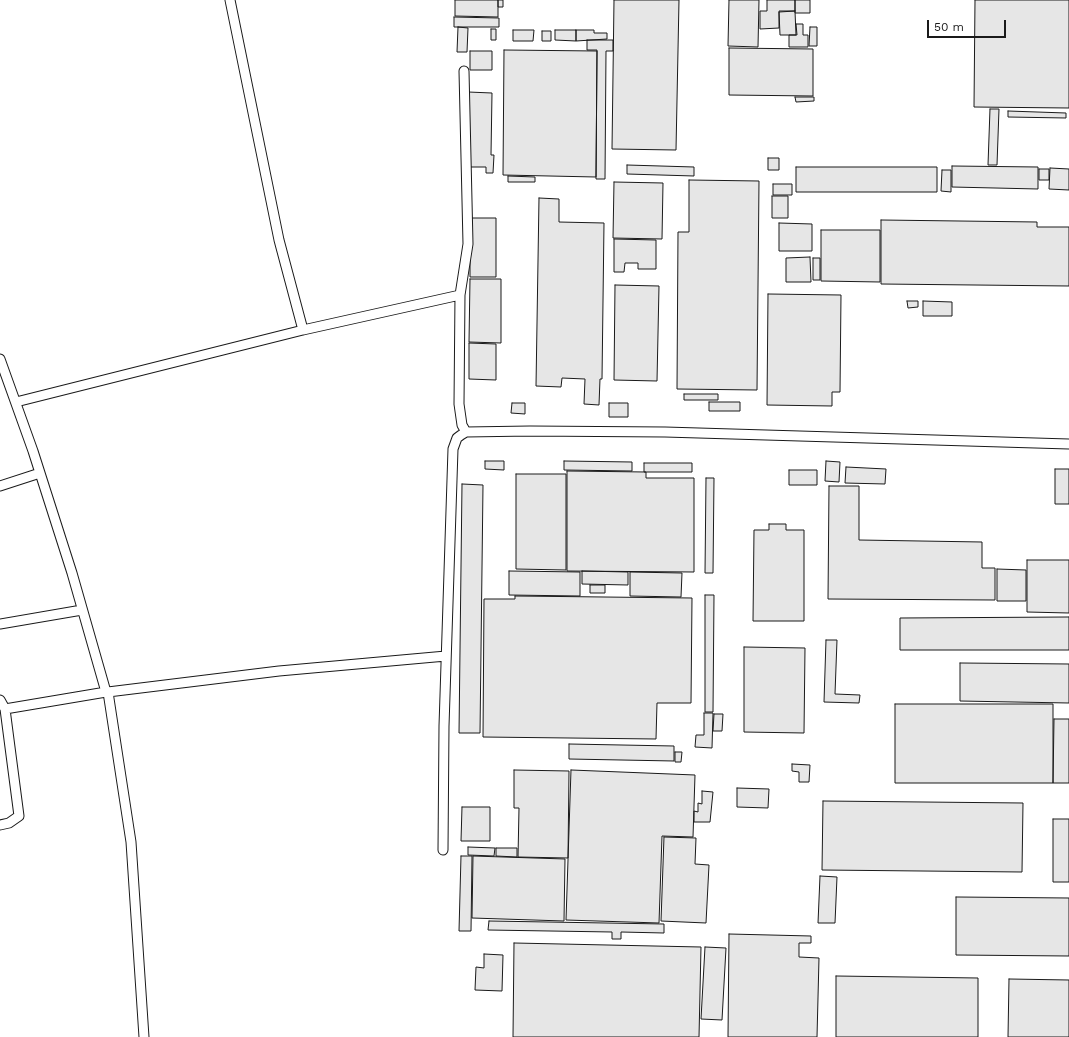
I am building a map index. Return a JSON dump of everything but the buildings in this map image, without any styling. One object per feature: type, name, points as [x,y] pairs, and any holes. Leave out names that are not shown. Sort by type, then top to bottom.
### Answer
[{"type":"street","points":[[230,0],[279,240],[303,330]]},
{"type":"street","points":[[464,71],[468,244],[460,295],[459,404],[462,425],[466,432]]},
{"type":"street","points":[[16,402],[303,330],[460,295]]},
{"type":"street","points":[[0,359],[40,473],[107,692],[131,842],[144,1037]]},
{"type":"street","points":[[443,850],[444,726],[453,449],[457,438],[466,432],[665,432],[1069,444]]},
{"type":"street","points":[[0,486],[40,473]]},
{"type":"street","points":[[0,624],[82,610]]},
{"type":"street","points":[[5,709],[107,692],[279,671],[446,656]]},
{"type":"street","points":[[0,700],[5,709],[19,816],[9,823],[0,824]]}]
